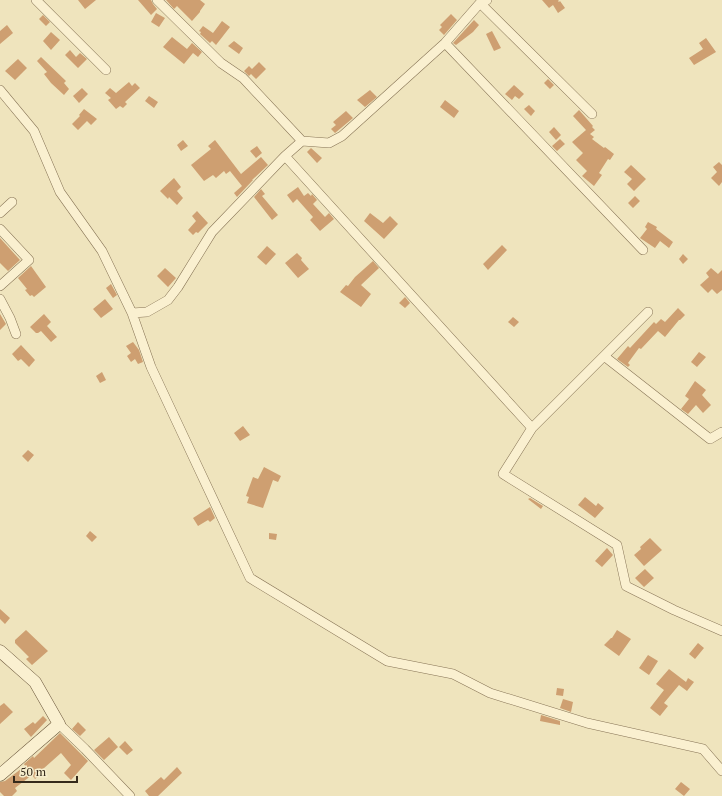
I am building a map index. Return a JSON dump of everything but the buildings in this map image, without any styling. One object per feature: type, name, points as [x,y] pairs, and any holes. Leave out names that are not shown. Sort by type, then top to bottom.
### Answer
[{"type":"street","points":[[36,0],[106,70]]},
{"type":"street","points":[[157,0],[221,63],[243,78],[302,141],[329,143],[342,136],[445,43],[484,2],[592,114]]},
{"type":"street","points":[[445,43],[642,250]]},
{"type":"street","points":[[0,90],[34,131],[60,192],[102,252],[132,313],[151,367],[250,578],[387,662],[454,674],[490,693],[587,722],[703,749],[722,771]]},
{"type":"street","points":[[132,313],[147,312],[168,300],[178,287],[212,232],[285,156],[302,141]]},
{"type":"street","points":[[285,156],[532,428]]},
{"type":"street","points":[[0,214],[12,202]]},
{"type":"street","points":[[0,229],[28,260],[0,286]]},
{"type":"street","points":[[0,299],[16,334]]},
{"type":"street","points":[[648,312],[532,428],[503,474],[617,545],[626,586],[674,610],[722,631]]},
{"type":"street","points":[[604,356],[710,439],[722,432]]},
{"type":"street","points":[[0,651],[35,682],[59,724],[130,796]]},
{"type":"street","points":[[0,775],[59,724]]}]
